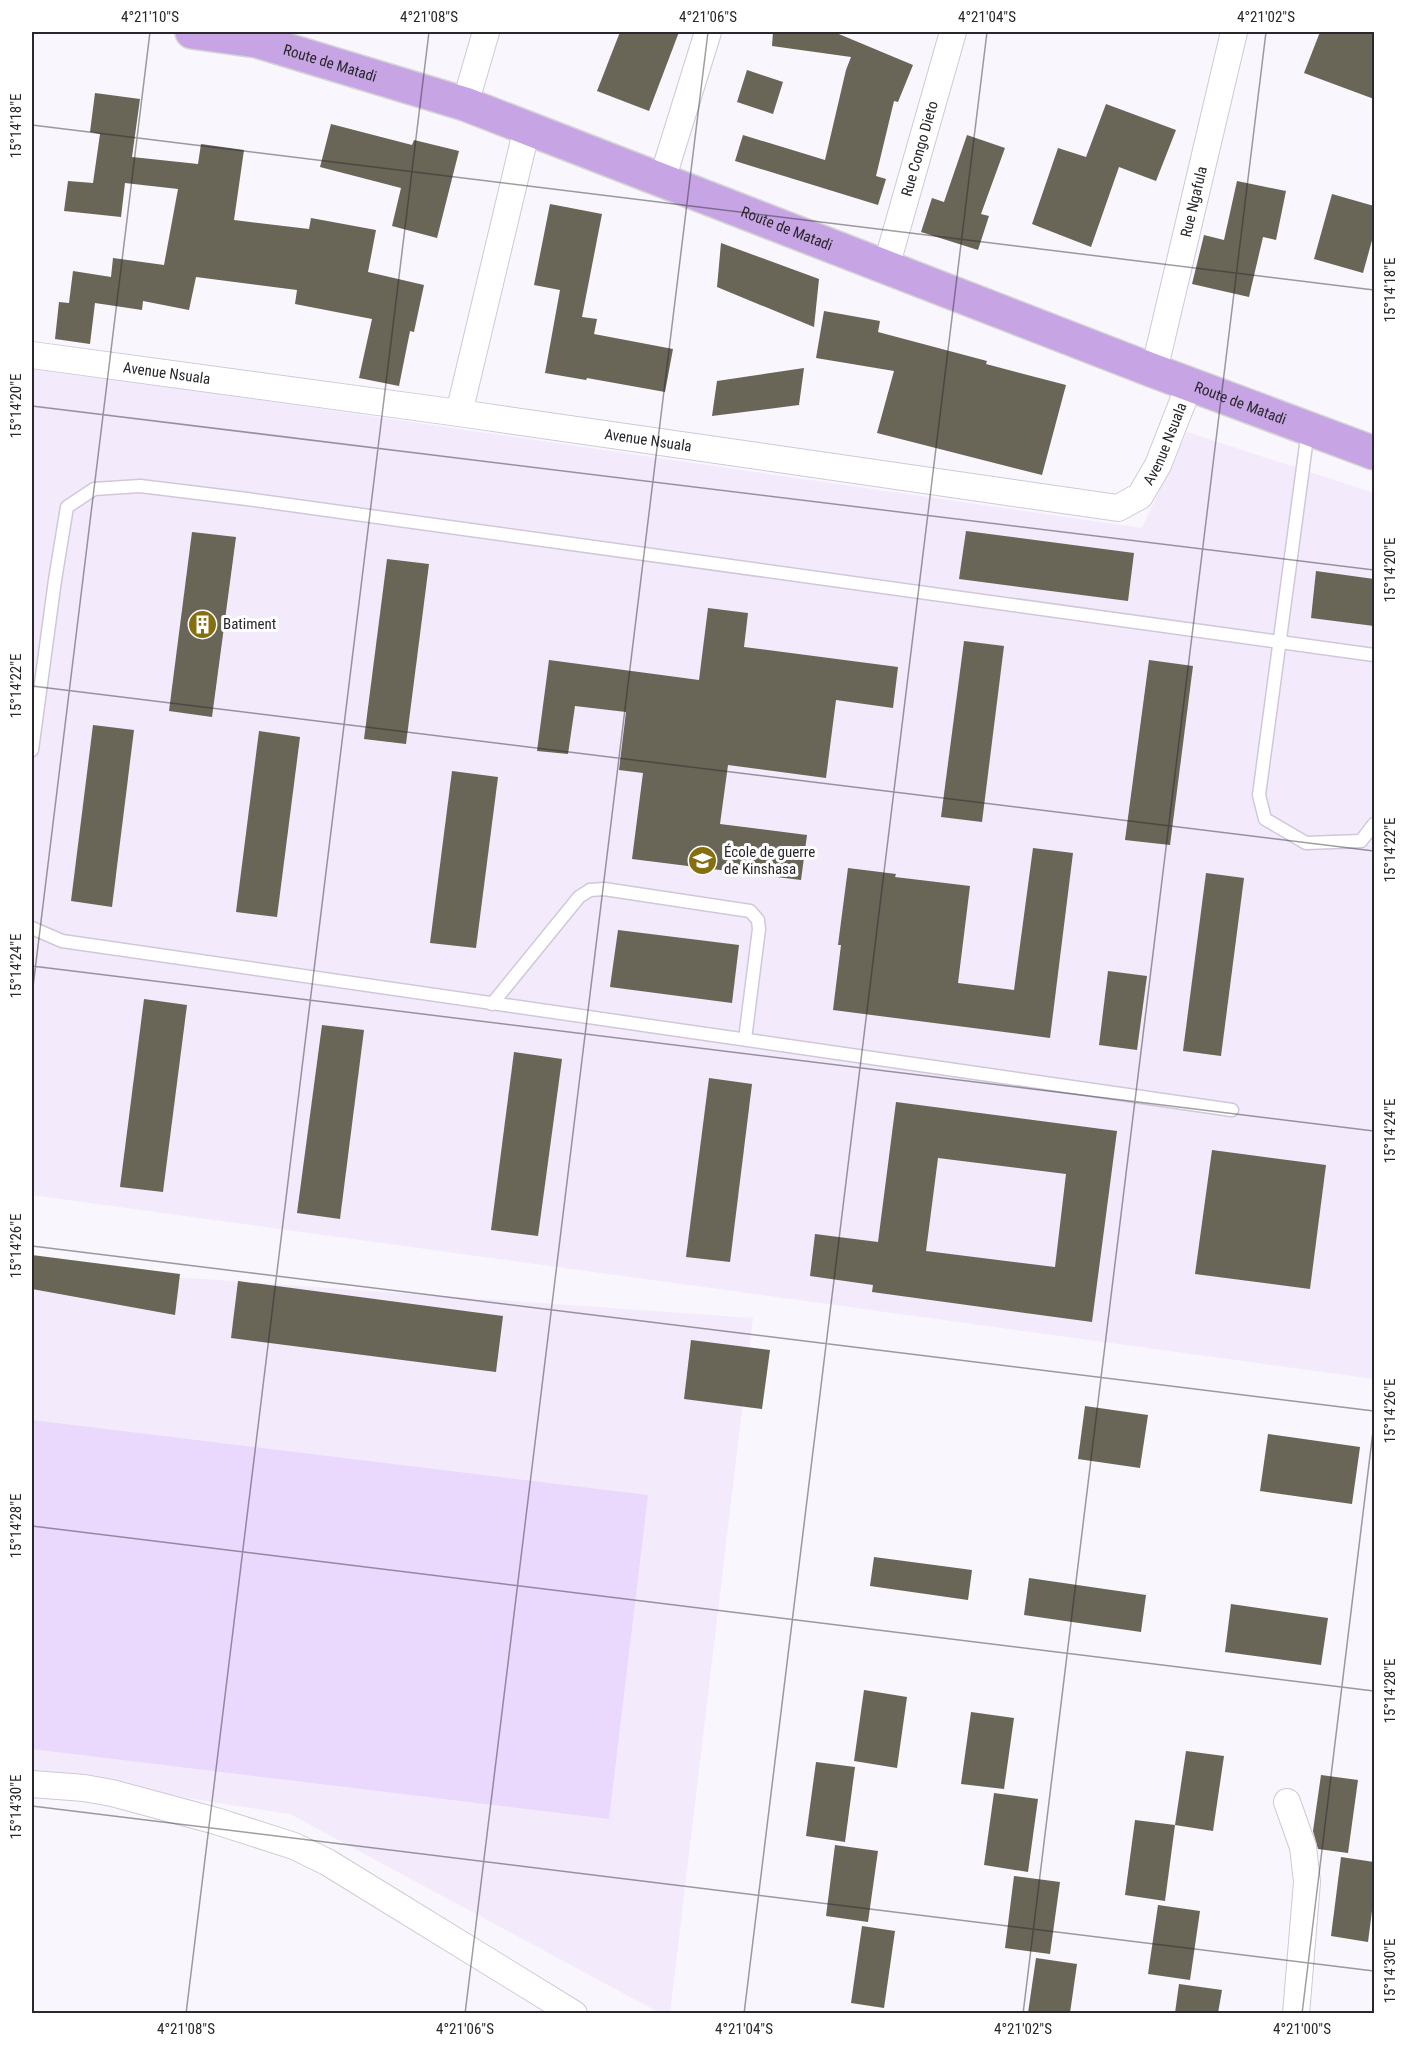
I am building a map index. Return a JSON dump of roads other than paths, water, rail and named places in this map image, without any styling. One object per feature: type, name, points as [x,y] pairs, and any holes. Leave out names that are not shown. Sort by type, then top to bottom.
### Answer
[{"type":"main road","name":"Route de Matadi","points":[[192,32],[259,36],[465,104],[1154,371],[1374,453]]},
{"type":"street","points":[[465,104],[486,32]]},
{"type":"street","points":[[662,180],[708,32]]},
{"type":"street","name":"Rue Congo Dieto","points":[[886,267],[953,32]]},
{"type":"street","name":"Rue Ngafula","points":[[1154,371],[1234,32]]},
{"type":"street","points":[[459,413],[527,128]]},
{"type":"street","name":"Avenue Nsuala","points":[[32,355],[459,413],[1118,508],[1140,496],[1158,465],[1190,383]]},
{"type":"street","points":[[32,1784],[84,1788],[112,1793],[216,1821],[294,1846],[327,1862],[574,2013]]},
{"type":"street","points":[[1287,1802],[1304,1847],[1307,1882],[1296,2013]]},
{"type":"lane","points":[[1308,429],[1259,795],[1265,819],[1306,843],[1361,841],[1374,824]]},
{"type":"lane","points":[[32,750],[67,507],[94,489],[140,486],[247,499],[1374,655]]},
{"type":"lane","points":[[492,1004],[579,897],[590,890],[604,890],[750,911],[758,920],[759,929],[745,1040]]},
{"type":"lane","points":[[32,928],[62,941],[1232,1110]]},
{"type":"place","name":"Batiment","points":[[202,624]]},
{"type":"place","name":"École de guerre de Kinshasa","points":[[703,861]]}]
